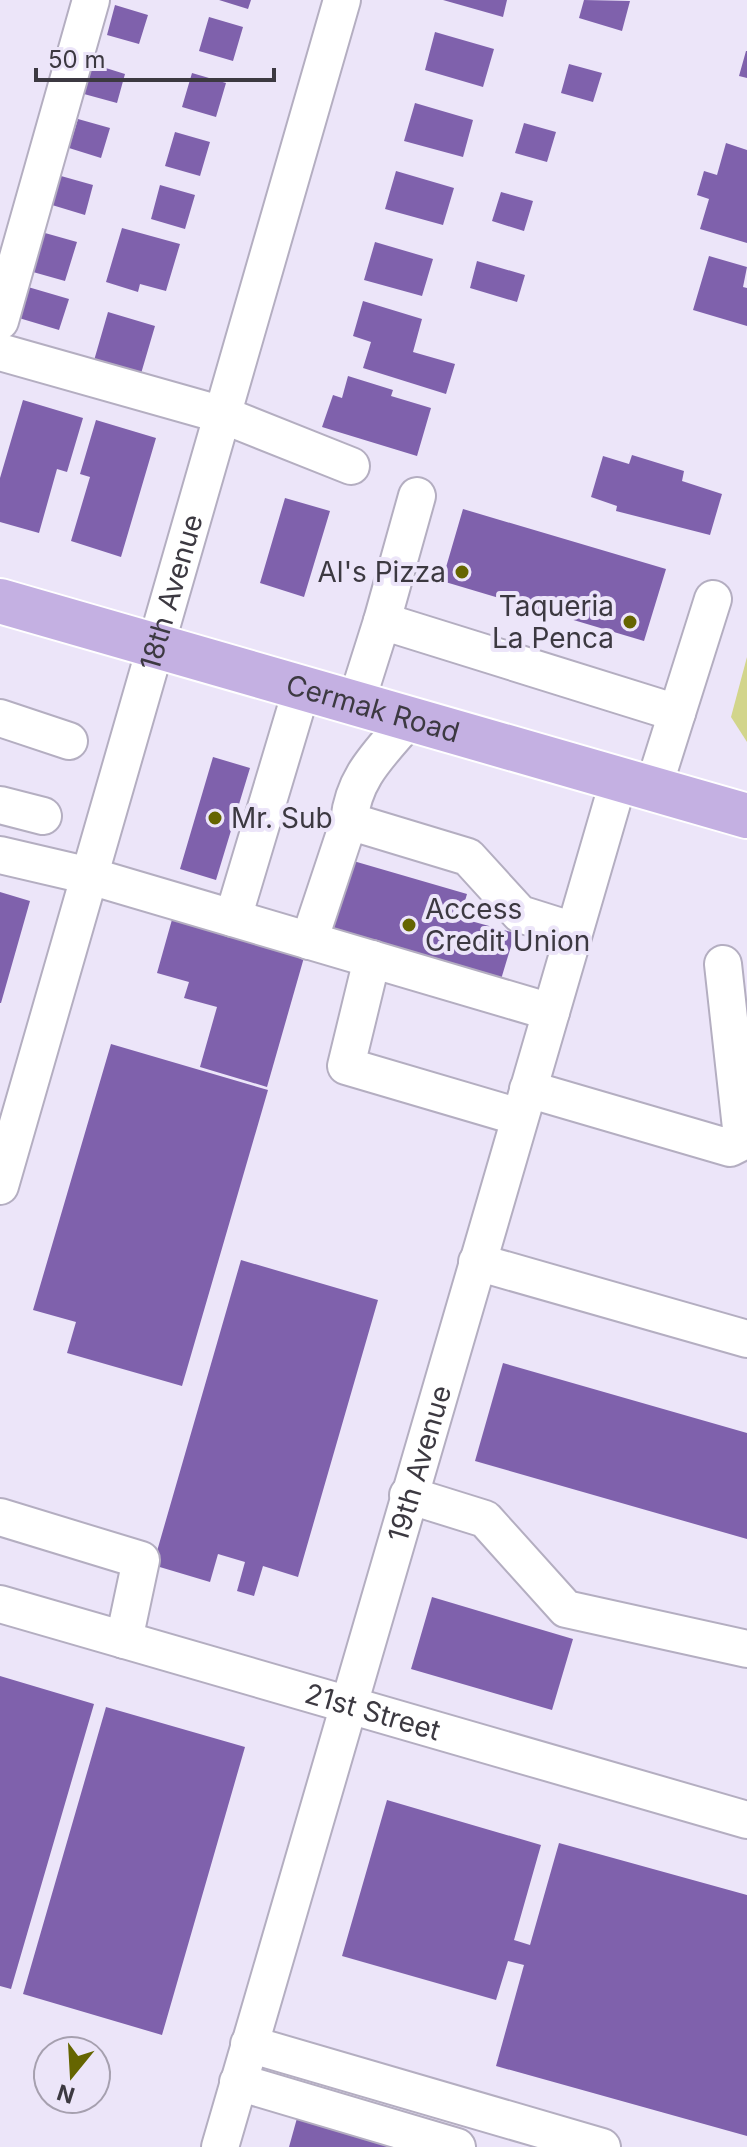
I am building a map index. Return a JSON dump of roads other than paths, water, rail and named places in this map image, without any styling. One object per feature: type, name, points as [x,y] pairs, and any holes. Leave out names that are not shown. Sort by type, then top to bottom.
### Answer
[{"type":"main road","name":"Cermak Road","points":[[2,607],[157,646],[747,816]]},
{"type":"street","points":[[0,321],[91,0]]},
{"type":"street","name":"18th Avenue","points":[[0,1186],[342,0]]},
{"type":"street","points":[[0,352],[223,415],[351,466]]},
{"type":"street","points":[[356,703],[417,496]]},
{"type":"street","name":"19th Avenue","points":[[220,2147],[346,1704],[574,931],[636,784],[677,713],[713,599]]},
{"type":"street","points":[[382,621],[677,713]]},
{"type":"street","points":[[233,918],[302,688]]},
{"type":"street","points":[[0,718],[69,741]]},
{"type":"street","points":[[309,941],[349,821],[352,796],[360,780],[409,719]]},
{"type":"street","points":[[0,805],[43,816]]},
{"type":"street","points":[[349,821],[468,857],[520,914],[574,931]]},
{"type":"street","points":[[0,855],[90,876],[551,1012]]},
{"type":"street","points":[[372,959],[346,1066],[730,1148],[738,1144],[741,1128],[723,964]]},
{"type":"street","points":[[477,1262],[747,1339]]},
{"type":"street","points":[[408,1495],[485,1519],[566,1609],[747,1649]]},
{"type":"street","points":[[0,1517],[141,1560],[124,1640]]},
{"type":"street","name":"21st Street","points":[[0,1604],[747,1820]]},
{"type":"street","points":[[249,2044],[602,2147]]},
{"type":"street","points":[[238,2082],[457,2147]]},
{"type":"place","name":"Al's Pizza","points":[[462,572]]},
{"type":"place","name":"Taqueria La Penca","points":[[630,622]]},
{"type":"place","name":"Mr. Sub","points":[[215,818]]},
{"type":"place","name":"Access Credit Union","points":[[409,925]]}]
